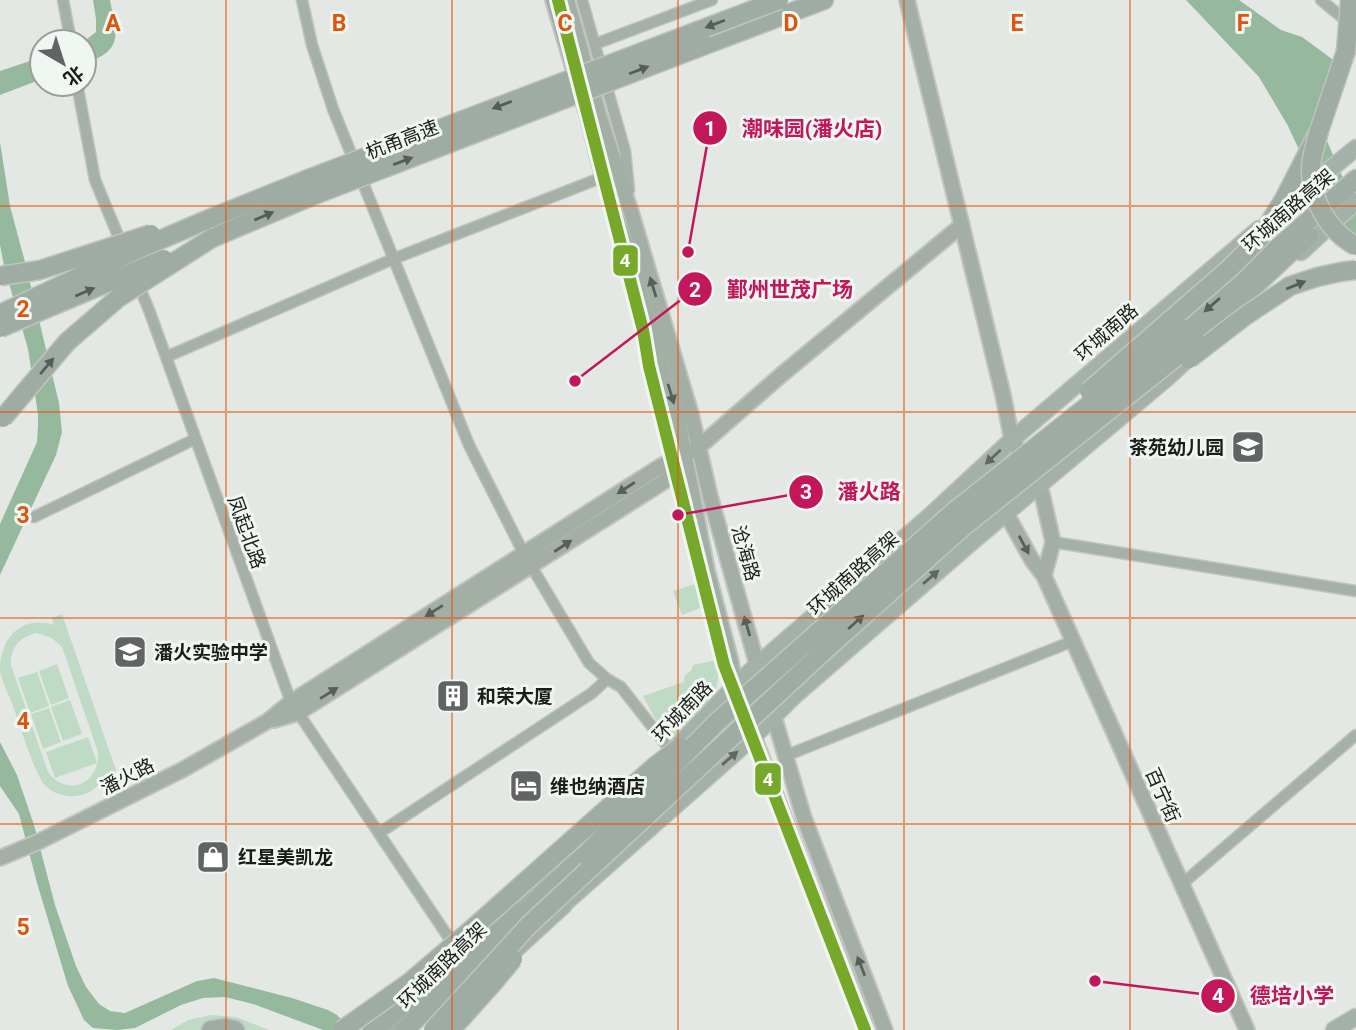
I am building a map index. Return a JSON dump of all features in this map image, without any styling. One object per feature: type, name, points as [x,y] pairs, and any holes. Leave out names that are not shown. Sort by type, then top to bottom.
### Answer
[{"type":"highway","name":"杭甬高速","points":[[0,314],[209,219],[779,0]]},
{"type":"highway","name":"杭甬高速","points":[[0,328],[317,194],[824,0]]},
{"type":"highway","points":[[1350,0],[1346,51],[1319,131],[1311,172],[1324,217],[1345,240],[1356,246]]},
{"type":"highway","points":[[960,518],[1056,419],[1259,239],[1297,176],[1319,131]]},
{"type":"highway","name":"环城南路高架","points":[[405,1030],[718,722],[1185,329],[1356,179]]},
{"type":"highway","name":"环城南路高架","points":[[431,1030],[529,925],[576,888],[824,652],[960,518],[1196,341],[1356,192]]},
{"type":"highway","points":[[0,276],[40,270],[140,237],[209,219]]},
{"type":"highway","points":[[2,422],[67,342],[118,298],[212,238]]},
{"type":"highway","points":[[960,518],[1094,432],[1245,316],[1290,286],[1317,277],[1356,270]]},
{"type":"highway","points":[[342,1030],[410,982],[653,767],[718,722]]},
{"type":"highway","points":[[373,1030],[462,956],[554,871]]},
{"type":"highway","points":[[451,1030],[576,888]]},
{"type":"main road","name":"环城南路","points":[[387,1030],[554,871],[735,685],[930,516],[1012,440],[1356,148]]},
{"type":"main road","points":[[421,1030],[576,888],[753,737],[793,696],[1168,377],[1356,201]]},
{"type":"main road","points":[[1334,1030],[1356,1017]]},
{"type":"street","points":[[63,0],[68,28]]},
{"type":"street","points":[[302,0],[312,45],[333,108],[469,445],[528,560],[589,663],[621,687],[672,752]]},
{"type":"street","name":"沧海路","points":[[553,0],[603,177],[678,420],[707,570],[735,685],[865,1030]]},
{"type":"street","name":"沧海路","points":[[567,0],[599,116],[631,212],[691,414],[710,496],[757,665],[804,818],[886,1030]]},
{"type":"street","points":[[582,0],[625,151],[631,212]]},
{"type":"street","points":[[595,44],[712,0]]},
{"type":"street","points":[[907,0],[1012,440],[1040,485],[1053,542],[1044,576]]},
{"type":"street","points":[[1321,0],[1356,29]]},
{"type":"street","name":"凤起北路","points":[[80,98],[95,180],[149,310],[295,707],[462,956]]},
{"type":"street","points":[[166,357],[393,259],[603,177]]},
{"type":"street","name":"潘火路","points":[[0,858],[38,842],[182,769],[295,707],[528,560],[661,466],[699,447],[962,225]]},
{"type":"street","points":[[34,517],[195,439]]},
{"type":"street","name":"百宁街","points":[[1006,513],[1044,576],[1247,1030]]},
{"type":"street","points":[[1053,542],[1356,591]]},
{"type":"street","points":[[785,756],[1073,641]]},
{"type":"street","points":[[379,833],[592,693],[607,679]]},
{"type":"street","points":[[1182,884],[1356,734]]},
{"type":"shaded area","points":[[93,0],[110,0],[115,23],[115,40],[112,47],[98,58],[98,28]]},
{"type":"shaded area","points":[[1186,0],[1239,0],[1281,30],[1302,37],[1332,59],[1338,67],[1324,134],[1343,178],[1356,196],[1356,236],[1343,226],[1331,211],[1288,126],[1259,77]]},
{"type":"shaded area","points":[[28,62],[28,84],[0,95],[0,71]]},
{"type":"shaded area","points":[[0,142],[10,206],[59,403],[62,432],[56,455],[0,575],[0,524],[37,442],[38,414],[28,349],[0,245]]},
{"type":"shaded area","points":[[695,584],[703,607],[682,615],[673,591]]},
{"type":"shaded area","points":[[62,614],[117,773],[108,776],[106,773],[94,789],[77,796],[58,794],[42,782],[29,754],[0,670],[4,648],[15,631],[32,623],[54,625],[52,618]],"holes":[[[37,633],[52,638],[62,647],[98,752],[94,772],[81,784],[73,786],[56,780],[48,772],[11,665],[12,653],[21,640]]]},
{"type":"shaded area","points":[[717,660],[717,686],[709,705],[676,737],[665,737],[643,696],[684,682],[685,675],[691,671],[693,665]]},
{"type":"shaded area","points":[[57,664],[69,698],[51,705],[39,671]]},
{"type":"shaded area","points":[[37,672],[49,706],[30,713],[18,678]]},
{"type":"shaded area","points":[[70,700],[82,734],[63,741],[51,707]]},
{"type":"shaded area","points":[[49,708],[61,742],[43,749],[31,714]]},
{"type":"shaded area","points":[[88,737],[97,763],[55,778],[46,752]]},
{"type":"shaded area","points":[[0,742],[17,775],[34,825],[55,905],[76,966],[86,987],[99,1004],[110,1011],[125,1013],[197,981],[214,978],[328,1010],[337,1015],[351,1030],[323,1030],[253,1004],[225,997],[203,998],[181,1005],[135,1028],[93,1028],[84,1020],[68,986],[19,814],[0,786]]},
{"type":"shaded area","points":[[212,1015],[236,1017],[269,1030],[171,1030],[188,1020]]},
{"type":"transit line","name":"4","points":[[558,0],[643,330],[649,366],[724,665],[865,1030]]},
{"type":"place","name":"潮味园(潘火店)","points":[[688,252]]},
{"type":"place","name":"鄞州世茂广场","points":[[575,381]]},
{"type":"place","name":"茶苑幼儿园","points":[[1248,447]]},
{"type":"place","name":"潘火路","points":[[678,515]]},
{"type":"place","name":"潘火实验中学","points":[[130,652]]},
{"type":"place","name":"和荣大厦","points":[[453,696]]},
{"type":"place","name":"维也纳酒店","points":[[526,786]]},
{"type":"place","name":"红星美凯龙","points":[[213,857]]},
{"type":"place","name":"德培小学","points":[[1095,981]]}]
